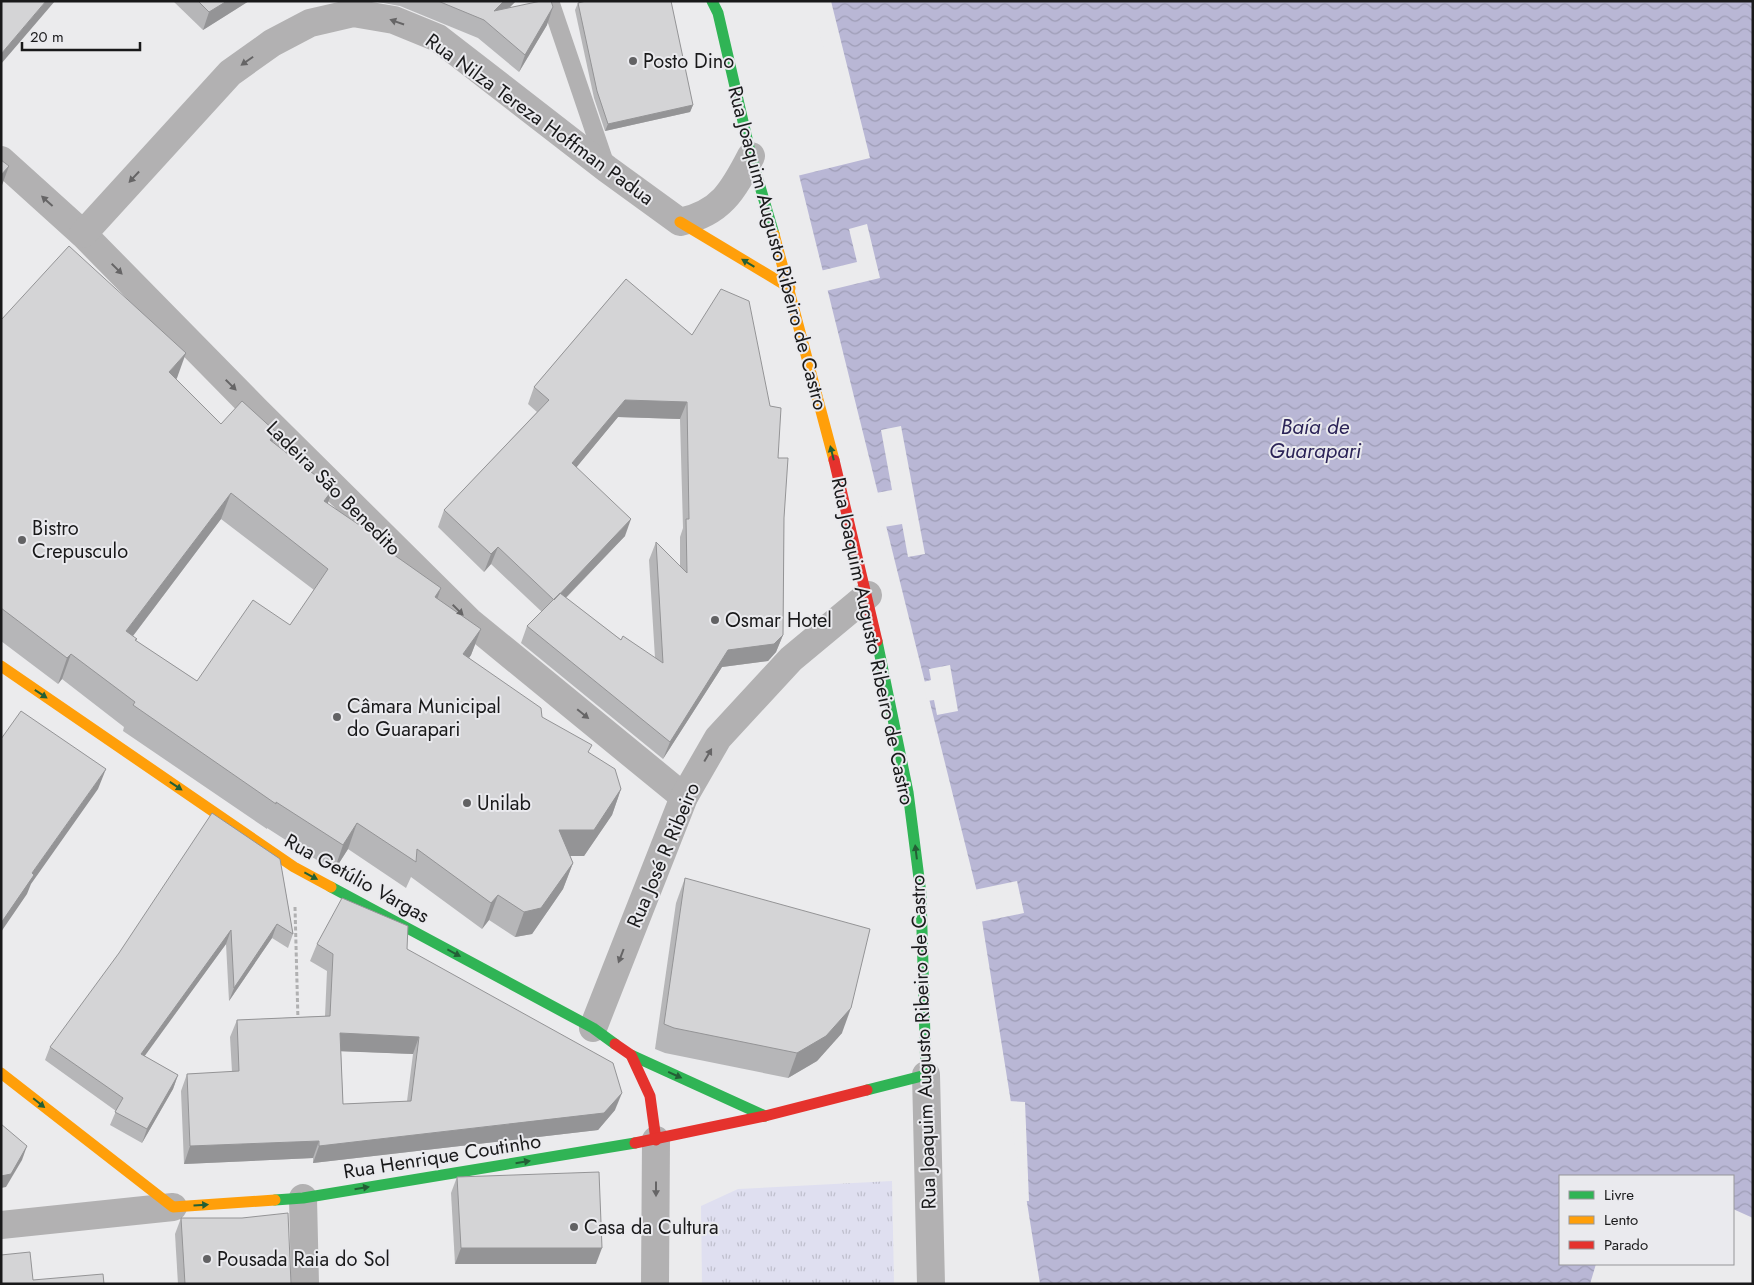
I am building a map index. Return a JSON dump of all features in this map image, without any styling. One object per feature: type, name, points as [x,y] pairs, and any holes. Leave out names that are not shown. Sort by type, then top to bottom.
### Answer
[{"type":"street","name":"Rua Joaquim Augusto Ribeiro de Castro","points":[[712,1],[718,13],[751,156],[790,288],[868,595],[908,792],[921,894],[931,1284]]},
{"type":"street","name":"Rua Joaquim Augusto Ribeiro de Castro","points":[[718,13],[719,1]]},
{"type":"street","name":"Rua Nilza Tereza Hoffman Padua","points":[[83,234],[230,73],[272,43],[310,23],[353,13],[394,20],[438,38],[607,169],[680,222]]},
{"type":"street","points":[[680,222],[699,217],[716,207],[740,177],[751,156]]},
{"type":"street","name":"Ladeira São Benedito","points":[[1,160],[83,234],[256,410],[469,621],[684,797]]},
{"type":"street","points":[[680,222],[790,288]]},
{"type":"street","name":"Rua José R Ribeiro","points":[[593,1028],[684,797],[718,738],[791,659],[868,595]]},
{"type":"street","name":"Rua Getúlio Vargas","points":[[1,666],[294,867],[593,1028],[631,1055],[650,1096],[656,1140]]},
{"type":"street","points":[[631,1055],[766,1116]]},
{"type":"street","points":[[1,1073],[173,1208]]},
{"type":"street","name":"Rua Henrique Coutinho","points":[[173,1208],[303,1198],[656,1140],[766,1116],[926,1075]]},
{"type":"street","points":[[655,1284],[656,1140]]},
{"type":"street","points":[[303,1198],[305,1284]]},
{"type":"street","points":[[1,1226],[173,1208]]},
{"type":"lane","points":[[551,2],[607,169]]},
{"type":"path","points":[[294,867],[298,1031]]},
{"type":"green space","points":[[892,1181],[894,1284],[702,1284],[701,1206],[738,1189]]},
{"type":"water","name":"Baía de Guarapari","points":[[814,1],[1753,1],[1753,1218],[1734,1209],[1734,1175],[1559,1175],[1559,1265],[1596,1265],[1590,1284],[1040,1284],[978,896],[794,155],[851,140]]},
{"type":"pier","points":[[811,1],[831,1],[870,158],[797,176],[793,153],[848,138]]},
{"type":"pier","points":[[867,224],[880,278],[826,291],[820,271],[857,262],[849,229]]},
{"type":"pier","points":[[901,426],[925,554],[908,557],[902,524],[884,527],[876,493],[892,490],[881,430]]},
{"type":"pier","points":[[950,665],[958,711],[937,715],[934,700],[927,701],[923,682],[931,680],[929,669]]},
{"type":"pier","points":[[1017,881],[1024,913],[980,922],[974,890]]},
{"type":"pier","points":[[1008,1101],[1025,1102],[1029,1201],[1024,1201]]},
{"type":"building","points":[[1,1],[46,1],[1,54]]},
{"type":"building","points":[[198,1],[227,1],[209,12]]},
{"type":"building","points":[[438,1],[504,1],[494,11],[541,1],[551,1],[553,7],[525,55],[484,20]]},
{"type":"building","name":"Posto Dino","points":[[586,1],[671,1],[693,105],[608,124],[597,91],[578,3]]},
{"type":"building","points":[[1,160],[9,166],[1,175]]},
{"type":"building","points":[[69,246],[186,353],[169,372],[221,424],[242,401],[276,432],[270,440],[333,489],[324,501],[393,548],[390,552],[441,588],[435,597],[481,629],[463,654],[541,708],[542,717],[592,745],[588,752],[615,769],[621,789],[594,830],[559,830],[573,863],[541,908],[524,912],[498,895],[491,903],[417,849],[416,862],[357,823],[343,845],[276,802],[276,804],[133,705],[135,702],[71,654],[67,658],[1,608],[1,320]],"holes":[[[231,493],[328,569],[290,625],[253,600],[197,681],[135,640],[137,639],[126,631]]]},
{"type":"building","points":[[626,279],[692,335],[721,289],[749,301],[770,406],[781,408],[778,458],[788,458],[784,518],[783,635],[774,644],[728,650],[670,742],[527,626],[553,600],[498,547],[491,554],[444,510],[549,400],[534,387]],"holes":[[[625,400],[687,402],[689,519],[686,519],[687,573],[656,542],[663,663],[623,636],[621,640],[560,593],[631,519],[572,463]]]},
{"type":"building","points":[[21,711],[106,769],[32,873],[34,875],[1,923],[1,739]]},
{"type":"building","points":[[212,813],[280,859],[293,934],[277,924],[234,988],[231,930],[141,1054],[178,1075],[147,1129],[115,1112],[123,1098],[50,1047],[119,953]]},
{"type":"building","points":[[685,878],[870,929],[851,1008],[826,1036],[797,1053],[674,1028],[664,1024]]},
{"type":"building","points":[[342,898],[408,926],[407,949],[613,1063],[622,1093],[604,1113],[319,1146],[319,1141],[190,1146],[187,1074],[239,1071],[237,1020],[330,1016],[333,954],[317,944]],"holes":[[[340,1033],[419,1037],[411,1101],[343,1104]]]},
{"type":"building","points":[[1,1124],[27,1146],[11,1174],[1,1176]]},
{"type":"building","points":[[599,1172],[602,1248],[461,1248],[457,1177]]},
{"type":"building","points":[[288,1213],[291,1284],[185,1284],[181,1218],[242,1218]]},
{"type":"building","points":[[30,1252],[33,1280],[103,1274],[104,1284],[1,1284],[1,1255]]},
{"type":"traffic: fast","points":[[712,1],[718,13],[751,156],[774,234]]},
{"type":"traffic: fast","points":[[867,1090],[926,1075],[921,894],[908,792],[877,641]]},
{"type":"traffic: fast","points":[[331,887],[593,1028],[615,1044]]},
{"type":"traffic: fast","points":[[631,1055],[765,1116]]},
{"type":"traffic: fast","points":[[275,1200],[303,1198],[635,1143]]},
{"type":"traffic: slow","points":[[680,222],[790,288]]},
{"type":"traffic: slow","points":[[774,234],[834,460]]},
{"type":"traffic: slow","points":[[1,666],[294,867],[331,887]]},
{"type":"traffic: slow","points":[[1,1073],[173,1207],[275,1200]]},
{"type":"traffic: jam","points":[[834,460],[877,641]]},
{"type":"traffic: jam","points":[[615,1044],[631,1055],[650,1096],[656,1140]]},
{"type":"traffic: jam","points":[[635,1143],[765,1116],[867,1090]]},
{"type":"place","name":"Posto Dino","points":[[633,61]]},
{"type":"place","name":"Bistro Crepusculo","points":[[22,540]]},
{"type":"place","name":"Osmar Hotel","points":[[715,620]]},
{"type":"place","name":"Câmara Municipal do Guarapari","points":[[337,717]]},
{"type":"place","name":"Unilab","points":[[467,803]]},
{"type":"place","name":"Casa da Cultura","points":[[574,1227]]},
{"type":"place","name":"Pousada Raia do Sol","points":[[207,1259]]}]
